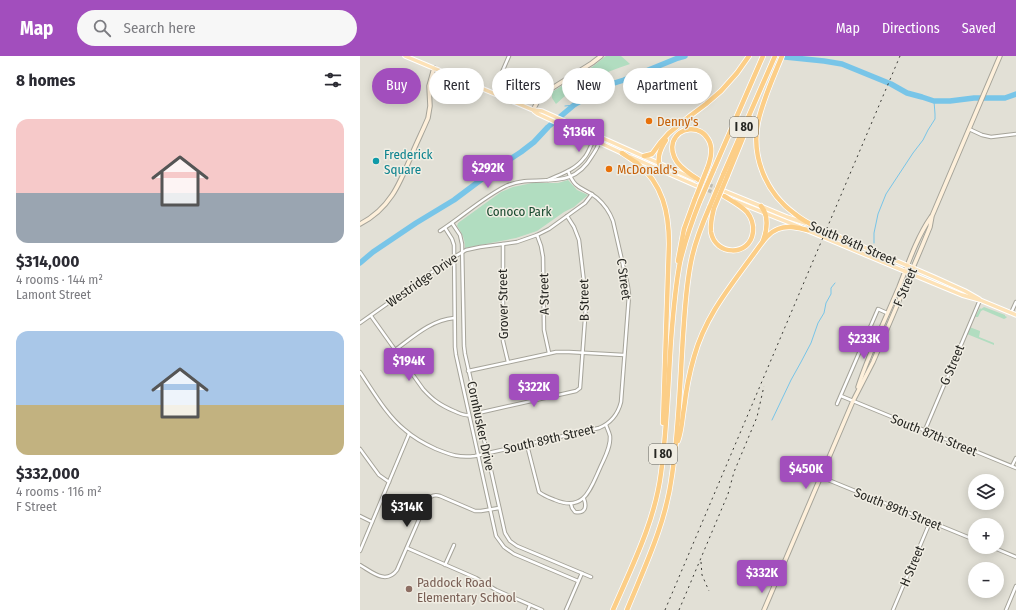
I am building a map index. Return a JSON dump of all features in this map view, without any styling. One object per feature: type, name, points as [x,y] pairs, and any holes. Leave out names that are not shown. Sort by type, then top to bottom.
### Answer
[{"type":"highway","points":[[644,156],[652,154],[674,129],[718,94],[750,56]]},
{"type":"highway","name":"I 80","points":[[614,610],[640,548],[656,501],[661,473],[676,290],[679,266],[685,241],[713,171],[763,56]]},
{"type":"highway","name":"I 80","points":[[627,610],[655,542],[664,514],[671,482],[676,446],[684,315],[688,276],[692,256],[697,238],[712,207],[775,56]]},
{"type":"highway","points":[[782,56],[762,108],[758,124],[756,140],[760,166],[764,177],[782,203],[795,214],[818,228]]},
{"type":"highway","points":[[664,171],[660,167],[659,155],[662,146],[674,129]]},
{"type":"highway","points":[[676,290],[679,251],[684,229],[711,157],[710,143],[705,134],[701,131],[688,129],[680,133],[674,139],[672,150],[676,161],[698,182]]},
{"type":"highway","points":[[622,153],[637,163],[653,180],[664,201],[668,216],[669,244],[661,473]]},
{"type":"highway","points":[[712,207],[711,228],[712,236],[716,243],[722,248],[730,250],[738,250],[747,245],[752,238],[754,229],[752,220],[742,208],[723,196]]},
{"type":"highway","points":[[758,249],[766,232],[765,213],[761,206]]},
{"type":"highway","points":[[676,446],[681,433],[691,368],[700,336],[709,318],[769,235],[777,229],[784,227],[808,230]]},
{"type":"main road","points":[[405,56],[415,58],[434,68]]},
{"type":"main road","points":[[518,104],[533,110],[542,111],[576,125],[659,162],[698,182]]},
{"type":"main road","points":[[533,110],[538,114],[622,153],[664,171],[698,182]]},
{"type":"main road","name":"South 84th Street","points":[[724,191],[818,228],[913,268],[965,291],[980,300]]},
{"type":"main road","name":"South 84th Street","points":[[723,196],[808,230],[905,272],[1016,315]]},
{"type":"street","points":[[504,68],[509,56]]},
{"type":"street","points":[[533,110],[539,99],[546,92],[601,56]]},
{"type":"street","name":"F Street","points":[[853,401],[873,362],[926,236],[932,216],[1000,56]]},
{"type":"street","points":[[360,224],[380,210],[390,199],[398,186],[428,118],[430,104]]},
{"type":"street","points":[[969,129],[991,137],[1016,134]]},
{"type":"street","points":[[548,180],[576,166],[584,159],[594,140],[599,136]]},
{"type":"street","points":[[440,231],[494,193],[508,186],[525,181],[556,180],[576,174],[591,158],[599,142],[599,136]]},
{"type":"street","name":"C Street","points":[[568,171],[570,177],[577,186],[596,197],[603,204],[612,218],[628,287],[629,295],[620,405],[615,416],[606,425]]},
{"type":"street","name":"Westridge Drive","points":[[360,323],[454,257],[474,248],[517,242],[537,235],[549,229],[585,203],[592,194]]},
{"type":"street","name":"B Street","points":[[478,413],[576,391],[580,388],[586,299],[581,248],[577,233],[567,216]]},
{"type":"street","name":"F Street","points":[[764,610],[853,401],[868,360],[905,272],[923,231],[932,216]]},
{"type":"street","name":"Cornhusker Drive","points":[[452,223],[461,238],[463,252],[464,346],[468,371],[505,533],[508,540],[517,546],[590,577]]},
{"type":"street","name":"Cornhusker Drive","points":[[445,228],[453,241],[456,355],[496,536],[506,550],[578,582]]},
{"type":"street","name":"A Street","points":[[537,235],[543,257],[544,330],[549,353]]},
{"type":"street","name":"Grover Street","points":[[503,244],[504,341],[508,362]]},
{"type":"street","name":"G Street","points":[[925,430],[980,300]]},
{"type":"street","points":[[1011,313],[1016,302]]},
{"type":"street","points":[[837,404],[878,309],[888,313]]},
{"type":"street","points":[[371,316],[423,389],[434,401],[464,415],[469,415]]},
{"type":"street","points":[[395,350],[434,323],[445,319],[454,318]]},
{"type":"street","points":[[468,371],[562,351],[624,355]]},
{"type":"street","name":"South 89th Street","points":[[360,372],[400,426],[426,444],[453,456],[478,456],[599,428],[606,425]]},
{"type":"street","name":"South 87th Street","points":[[841,396],[1016,468]]},
{"type":"street","points":[[527,445],[539,492],[559,502],[571,504],[584,499],[590,490],[609,447],[610,438],[606,425]]},
{"type":"street","points":[[360,551],[410,434]]},
{"type":"street","points":[[360,449],[379,475],[389,482]]},
{"type":"street","points":[[1012,466],[1016,458]]},
{"type":"street","name":"South 89th Street","points":[[821,477],[968,537]]},
{"type":"street","points":[[360,565],[381,577],[389,576],[396,572],[427,501],[431,496],[436,495],[475,511],[499,508]]},
{"type":"street","points":[[571,504],[575,512],[582,511],[586,505],[584,499]]},
{"type":"street","points":[[360,516],[372,522]]},
{"type":"street","name":"H Street","points":[[893,610],[930,522]]},
{"type":"street","points":[[445,565],[454,546]]},
{"type":"street","points":[[407,548],[476,578],[496,590],[542,610]]},
{"type":"street","points":[[1004,552],[1016,557]]},
{"type":"street","points":[[566,610],[582,573]]},
{"type":"street","points":[[1006,610],[1016,586]]},
{"type":"street","points":[[528,610],[530,605]]},
{"type":"green space","points":[[606,56],[621,56],[630,64],[615,69],[615,68],[590,68]]},
{"type":"green space","points":[[562,86],[562,99],[556,104],[554,101],[554,91]]},
{"type":"green space","name":"Conoco Park","points":[[568,180],[577,190],[588,195],[574,207],[564,212],[537,231],[516,238],[465,248],[463,236],[457,226],[458,223],[501,192],[513,187],[532,183],[558,183]]},
{"type":"green space","points":[[984,307],[1007,317],[1004,319],[983,310],[978,317],[975,317],[980,308],[981,309]]},
{"type":"green space","points":[[970,327],[980,331],[979,337],[994,343],[994,345],[967,334]]},
{"type":"waterway","points":[[360,263],[373,252],[454,200],[498,167],[521,152],[574,105],[608,85],[685,56]]},
{"type":"waterway","points":[[785,57],[842,64],[891,84],[907,93],[934,101],[974,98],[1005,98],[1016,94]]},
{"type":"waterway","points":[[874,243],[874,233],[878,214],[886,194],[923,140],[935,119],[934,101]]},
{"type":"waterway","points":[[565,106],[574,105]]},
{"type":"waterway","points":[[772,420],[811,343],[818,323],[824,313],[826,303],[831,294],[831,288],[835,283]]},
{"type":"tunnel","points":[[699,181],[720,189]]},
{"type":"tunnel","points":[[698,186],[717,194]]},
{"type":"railway","points":[[665,610],[900,56]]},
{"type":"railway","points":[[679,610],[728,494],[734,472],[757,417],[764,386]]},
{"type":"railway","points":[[701,562],[702,575],[709,591]]},
{"type":"place","name":"Denny's","points":[[649,121]]},
{"type":"place","name":"Frederick Square","points":[[376,161]]},
{"type":"place","name":"McDonald's","points":[[609,169]]},
{"type":"place","name":"Paddock Road Elementary School","points":[[409,589]]}]
